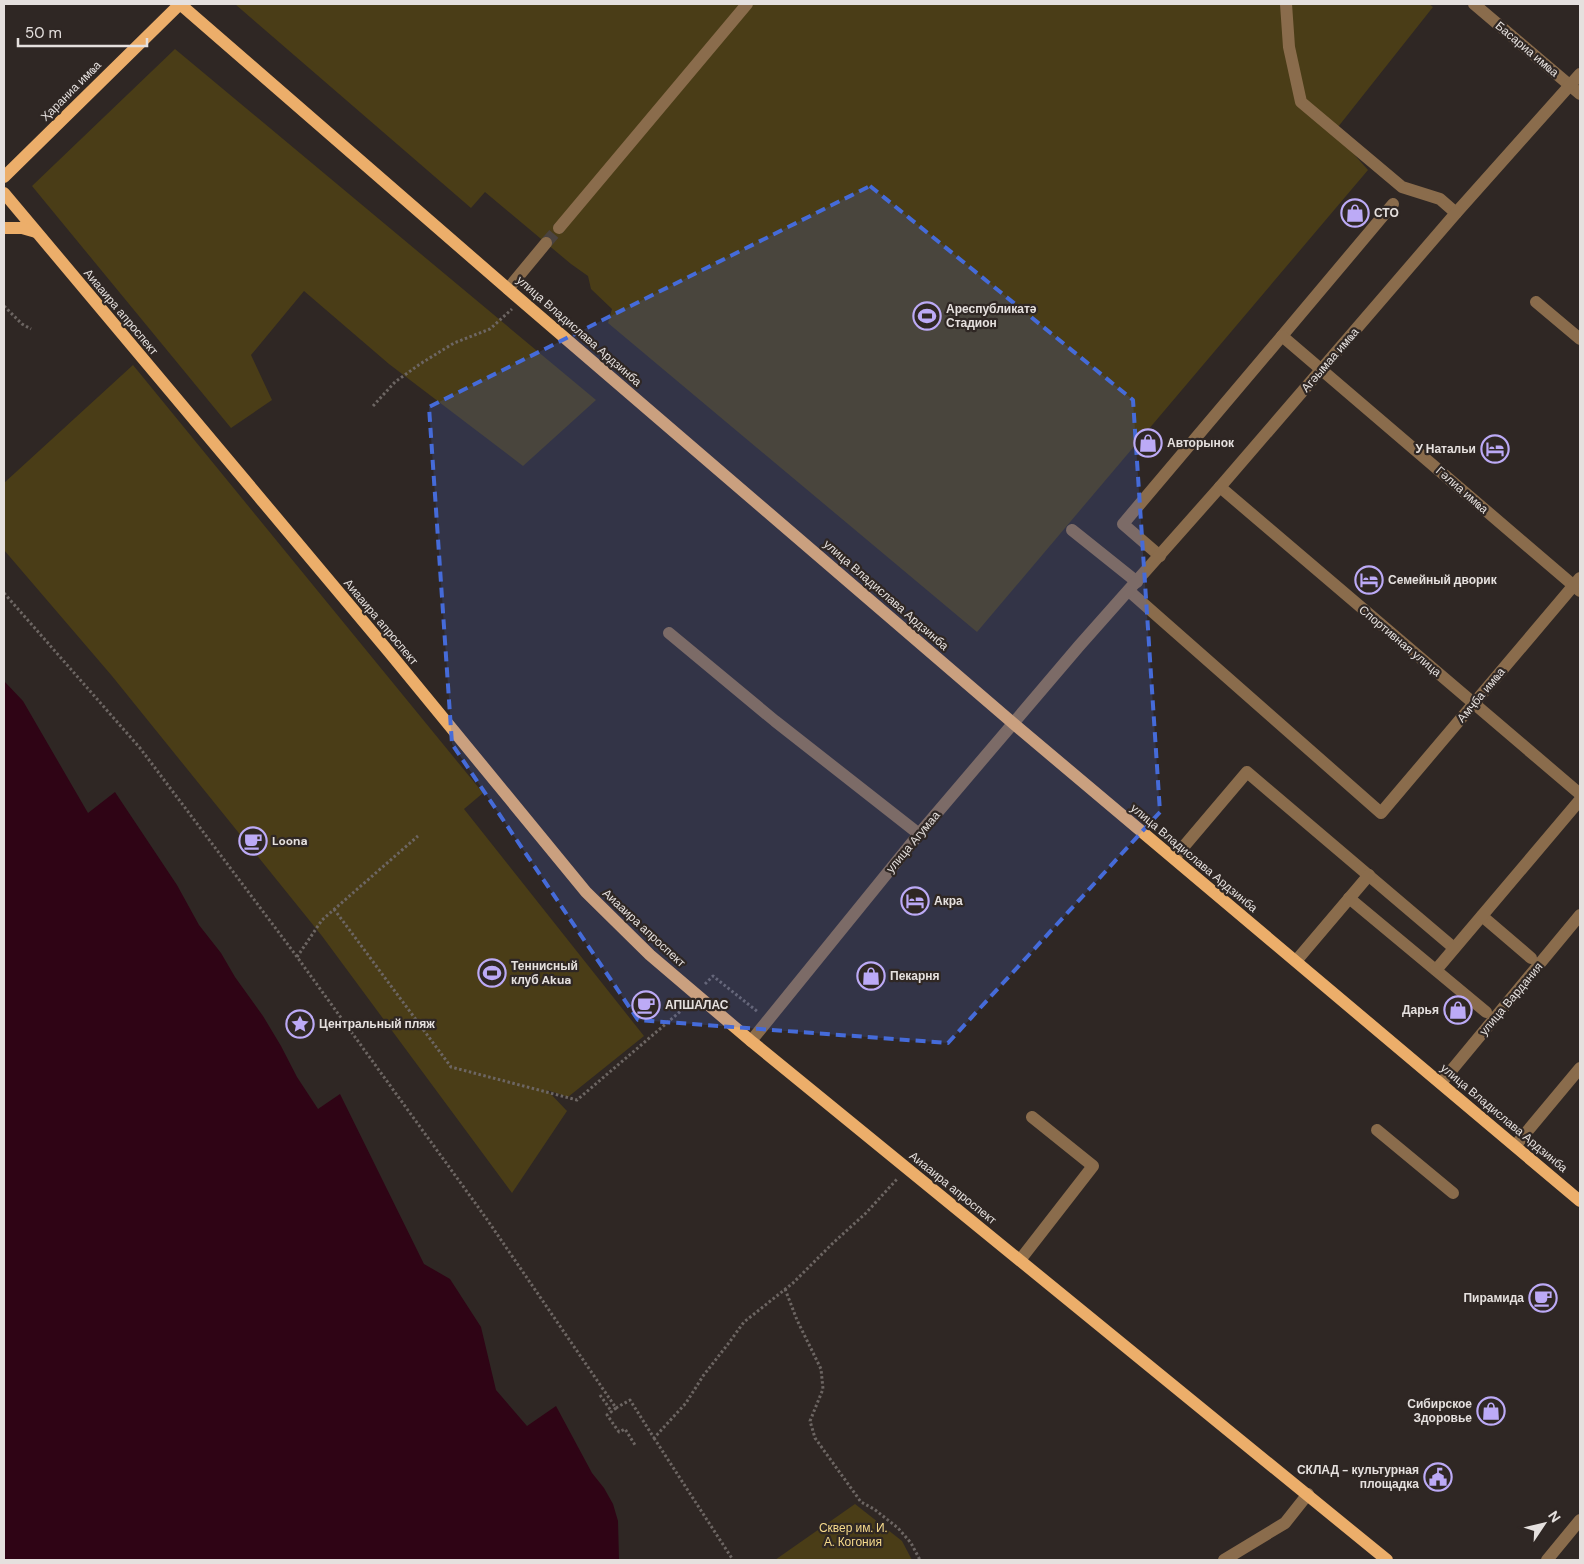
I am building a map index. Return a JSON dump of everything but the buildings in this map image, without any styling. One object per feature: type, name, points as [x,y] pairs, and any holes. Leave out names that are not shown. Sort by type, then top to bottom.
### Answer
[{"type":"main road","name":"Ҳараниа имҩа","points":[[4,177],[179,4]]},
{"type":"main road","name":"улица Владислава Ардзинба","points":[[179,4],[1014,724],[1580,1201]]},
{"type":"main road","name":"Аиааира апроспект","points":[[4,194],[388,652],[586,892],[650,955],[751,1041],[1387,1560]]},
{"type":"main road","points":[[4,228],[22,228],[36,232]]},
{"type":"street","points":[[559,228],[747,4]]},
{"type":"street","points":[[1286,4],[1289,47],[1301,102],[1402,187],[1440,199],[1456,213]]},
{"type":"street","name":"Басариа имҩа","points":[[1474,4],[1575,90]]},
{"type":"street","name":"Агәымаа имҩа","points":[[1079,646],[1322,370],[1456,213],[1575,90],[1580,74]]},
{"type":"street","points":[[1160,556],[1123,524],[1393,204]]},
{"type":"street","points":[[508,289],[546,243]]},
{"type":"street","points":[[1536,302],[1580,339]]},
{"type":"street","name":"Гәлиа имҩа","points":[[1282,336],[1578,585]]},
{"type":"street","name":"Спортивная улица","points":[[1220,487],[1580,794]]},
{"type":"street","points":[[1072,530],[1133,586]]},
{"type":"street","name":"Амҷба имҩа","points":[[1133,586],[1381,812],[1578,585]]},
{"type":"street","points":[[669,633],[775,722],[919,834]]},
{"type":"street","name":"улица Агумаа","points":[[751,1041],[919,834],[1079,646]]},
{"type":"street","points":[[1174,858],[1247,772],[1454,948]]},
{"type":"street","points":[[1436,970],[1580,800]]},
{"type":"street","points":[[1296,961],[1369,875]]},
{"type":"street","points":[[1349,898],[1486,1012]]},
{"type":"street","name":"улица Вардания","points":[[1441,1083],[1580,915]]},
{"type":"street","points":[[1482,916],[1531,958]]},
{"type":"street","points":[[1515,1146],[1580,1068]]},
{"type":"street","points":[[1020,1260],[1093,1166],[1032,1117]]},
{"type":"street","points":[[1377,1130],[1453,1193]]},
{"type":"street","points":[[1224,1560],[1285,1523],[1308,1494]]},
{"type":"street","points":[[1547,1560],[1580,1520]]},
{"type":"path","points":[[373,406],[395,382],[454,343],[490,329],[521,300]]},
{"type":"path","points":[[4,306],[22,324],[31,329]]},
{"type":"path","points":[[4,594],[140,748],[297,957],[486,1218],[616,1408]]},
{"type":"path","points":[[297,957],[322,920],[418,836]]},
{"type":"path","points":[[334,909],[450,1067],[577,1100],[685,1008],[712,976],[768,1020]]},
{"type":"path","points":[[654,1438],[686,1403],[703,1376],[744,1322],[785,1289],[866,1213],[906,1168]]},
{"type":"path","points":[[785,1289],[797,1320],[821,1370],[823,1389],[810,1422],[815,1438],[861,1502],[874,1509],[898,1528],[911,1543],[920,1560]]},
{"type":"path","points":[[600,1394],[612,1412]]},
{"type":"path","points":[[635,1445],[625,1430],[619,1432],[607,1415],[630,1400],[733,1560]]},
{"type":"highlighted area","points":[[870,186],[1133,400],[1160,812],[948,1043],[638,1020],[452,744],[429,407]]},
{"type":"green space","name":"Ареспубликатә Стадион","points":[[235,4],[1429,4],[1433,7],[1334,132],[1368,170],[977,632],[608,323],[612,309],[591,289],[588,276],[485,192],[471,208]]},
{"type":"green space","points":[[175,49],[596,400],[523,466],[389,364],[304,291],[251,355],[272,400],[231,428],[32,186]]},
{"type":"green space","points":[[133,365],[483,793],[464,809],[644,1036],[568,1097],[547,1090],[567,1111],[512,1193],[322,936],[112,676],[4,550],[4,483]]},
{"type":"green space","name":"Сквер им. И. А. Когония","points":[[855,1504],[902,1541],[912,1560],[775,1560]]},
{"type":"shaded area","points":[[4,681],[23,701],[88,813],[115,792],[177,885],[199,925],[221,953],[235,977],[263,1016],[297,1077],[318,1109],[340,1094],[424,1264],[450,1279],[481,1327],[496,1390],[527,1426],[556,1406],[592,1473],[604,1488],[613,1504],[618,1521],[619,1560],[4,1560]]},
{"type":"tunnel","points":[[546,243],[559,228]]},
{"type":"place","name":"СТО","points":[[1355,213]]},
{"type":"place","name":"Ареспубликатә Стадион","points":[[927,316]]},
{"type":"place","name":"Авторынок","points":[[1148,443]]},
{"type":"place","name":"У Натальи","points":[[1495,449]]},
{"type":"place","name":"Семейный дворик","points":[[1369,580]]},
{"type":"place","name":"Loona","points":[[253,841]]},
{"type":"place","name":"Акра","points":[[915,901]]},
{"type":"place","name":"Теннисный клуб Akua","points":[[492,973]]},
{"type":"place","name":"Пекарня","points":[[871,976]]},
{"type":"place","name":"АПШАЛАС","points":[[646,1005]]},
{"type":"place","name":"Дарья","points":[[1458,1010]]},
{"type":"place","name":"Центральный пляж","points":[[300,1024]]},
{"type":"place","name":"Пирамида","points":[[1543,1298]]},
{"type":"place","name":"Сибирское Здоровье","points":[[1491,1411]]},
{"type":"place","name":"СКЛАД - культурная площадка","points":[[1438,1477]]}]
